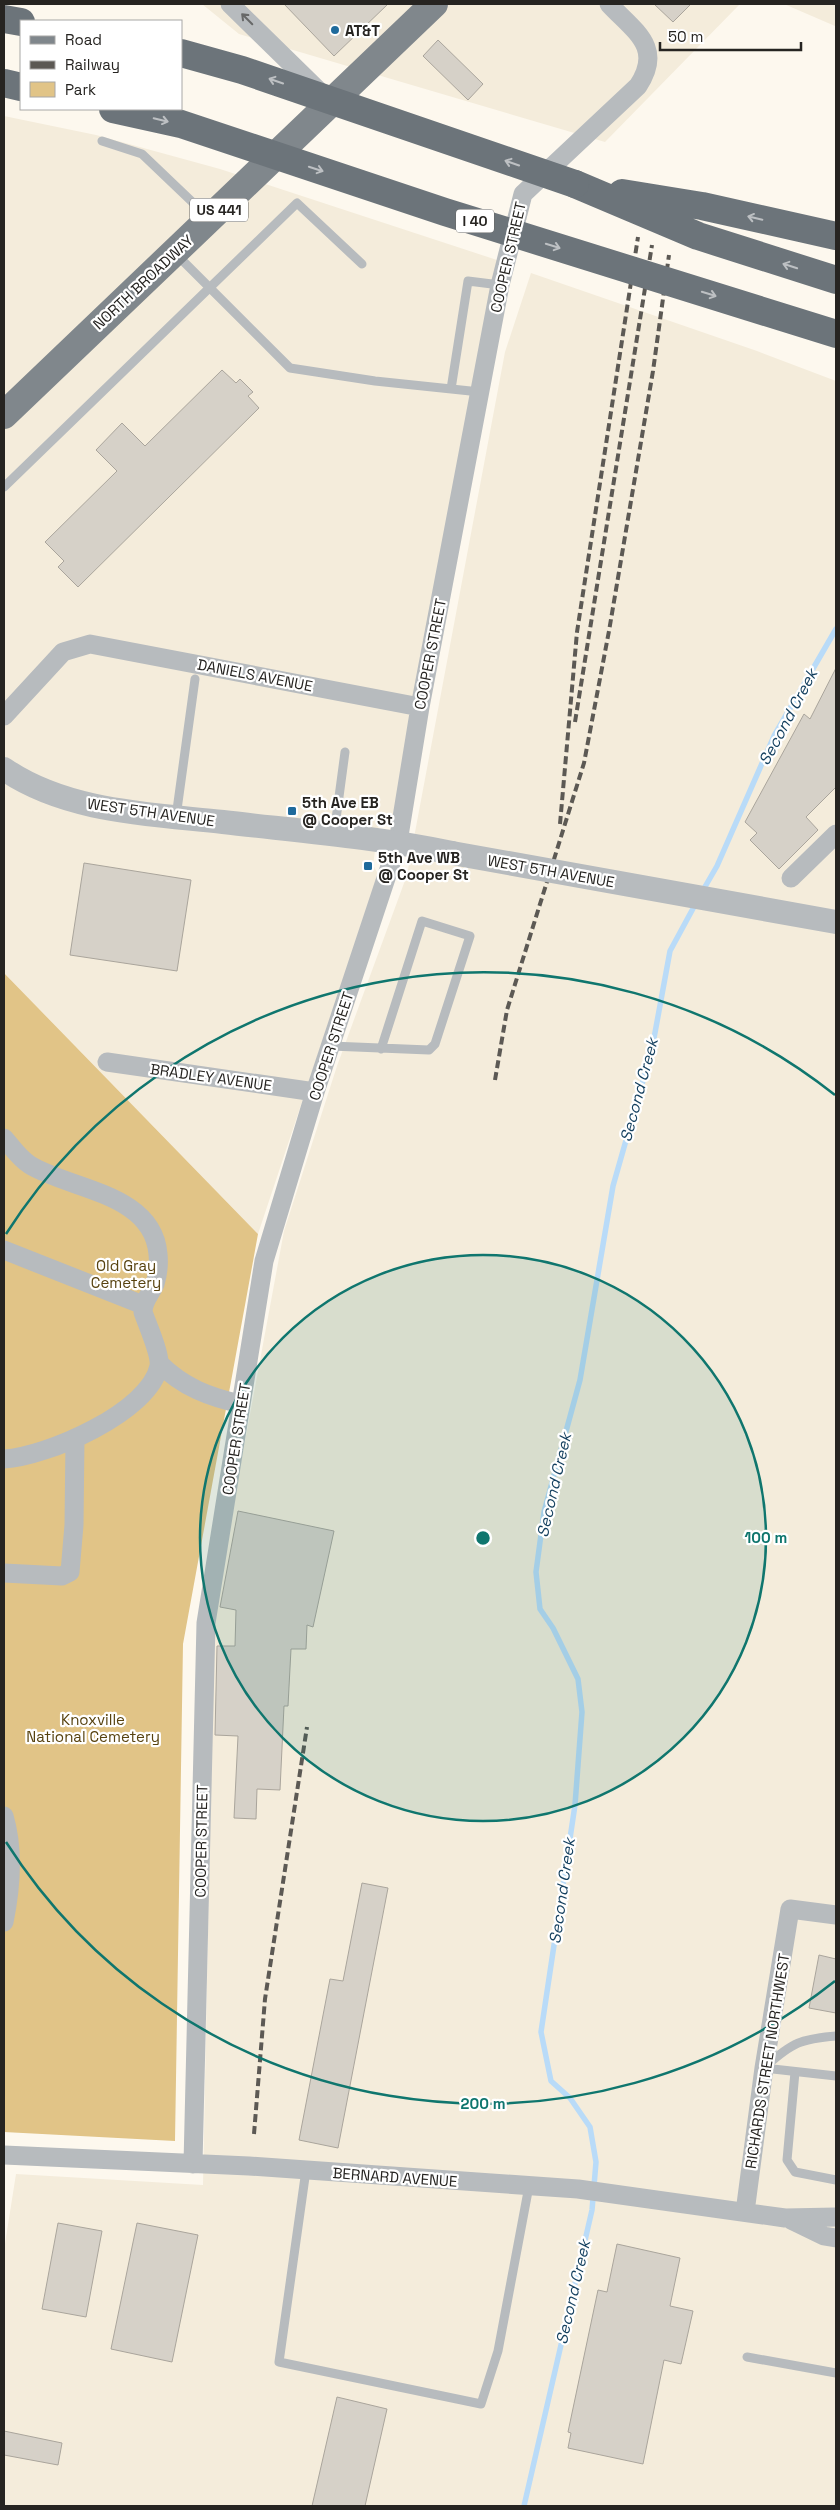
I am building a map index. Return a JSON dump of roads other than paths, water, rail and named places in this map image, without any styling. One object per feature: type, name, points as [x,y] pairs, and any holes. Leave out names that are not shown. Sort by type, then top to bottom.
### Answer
[{"type":"highway","points":[[4,19],[20,22]]},
{"type":"highway","points":[[182,53],[242,70],[574,184],[698,236],[836,280]]},
{"type":"highway","points":[[4,83],[20,87]]},
{"type":"highway","name":"I 40","points":[[118,110],[181,124],[454,215],[836,334]]},
{"type":"highway","points":[[574,184],[702,206],[836,236]]},
{"type":"main road","name":"NORTH BROADWAY","points":[[4,415],[434,4]]},
{"type":"street","points":[[230,4],[331,103]]},
{"type":"street","name":"COOPER STREET","points":[[193,2164],[206,1623],[264,1261],[315,1092],[398,842],[420,707],[500,286],[523,194],[638,86],[646,74],[649,62],[647,45],[609,4]]},
{"type":"street","name":"DANIELS AVENUE","points":[[4,716],[64,652],[90,644],[420,707]]},
{"type":"street","name":"WEST 5TH AVENUE","points":[[4,768],[45,790],[106,807],[176,817],[398,842],[836,922]]},
{"type":"street","points":[[791,878],[836,834]]},
{"type":"street","name":"BRADLEY AVENUE","points":[[107,1062],[315,1092]]},
{"type":"street","points":[[4,1138],[18,1155],[31,1166],[116,1200],[129,1208],[148,1225],[156,1240],[158,1274],[143,1305],[143,1312],[160,1364],[200,1393],[241,1404]]},
{"type":"street","points":[[4,1250],[143,1305]]},
{"type":"street","points":[[4,1459],[53,1448],[75,1439],[137,1400],[157,1375],[160,1364]]},
{"type":"street","points":[[4,1573],[62,1576],[70,1572],[74,1525],[75,1439]]},
{"type":"street","points":[[4,1816],[10,1848],[10,1876],[4,1922]]},
{"type":"street","name":"RICHARDS STREET NORTHWEST","points":[[744,2212],[764,2068],[790,1909],[836,1915]]},
{"type":"street","name":"BERNARD AVENUE","points":[[4,2155],[306,2170],[578,2189],[785,2218],[836,2217]]},
{"type":"street","name":"BERNARD AVENUE","points":[[785,2218],[824,2236],[836,2238]]},
{"type":"lane","points":[[102,141],[142,154],[210,219]]},
{"type":"lane","points":[[4,487],[208,287],[297,203],[362,264]]},
{"type":"lane","points":[[174,253],[290,368],[480,392]]},
{"type":"lane","points":[[451,389],[468,282],[500,286]]},
{"type":"lane","points":[[176,817],[195,679]]},
{"type":"lane","points":[[334,835],[344,752]]},
{"type":"lane","points":[[330,1046],[381,1049],[429,1050],[435,1044],[470,936],[422,921],[381,1049]]},
{"type":"lane","points":[[764,2068],[788,2046],[809,2038],[836,2036]]},
{"type":"lane","points":[[764,2068],[836,2076]]},
{"type":"lane","points":[[795,2072],[787,2160],[795,2172],[836,2180]]},
{"type":"lane","points":[[306,2170],[279,2362],[480,2404],[498,2351],[529,2186]]},
{"type":"lane","points":[[747,2357],[836,2373]]},
{"type":"waterway","name":"Second Creek","points":[[702,892],[717,866],[774,736],[836,629]]},
{"type":"waterway","name":"Second Creek","points":[[524,2506],[592,2210],[596,2162],[590,2127],[570,2098],[551,2081],[541,2032],[575,1805],[582,1712],[578,1679],[553,1628],[540,1609],[536,1572],[544,1512],[580,1380],[613,1186],[652,1049],[670,951],[696,903]]},
{"type":"railway","points":[[560,824],[577,632],[638,237]]},
{"type":"railway","points":[[575,722],[652,245]]},
{"type":"railway","points":[[495,1080],[507,1010],[584,763],[609,631],[653,371],[669,255]]},
{"type":"railway","points":[[254,2134],[265,1999],[307,1727]]},
{"type":"place","name":"AT&T","points":[[335,30]]},
{"type":"place","name":"5th Ave EB @ Cooper St","points":[[292,811]]},
{"type":"place","name":"5th Ave WB @ Cooper St","points":[[368,866]]},
{"type":"park label","name":"Old Gray Cemetery","points":[[126,1274]]},
{"type":"park label","name":"Knoxville National Cemetery","points":[[93,1728]]}]
